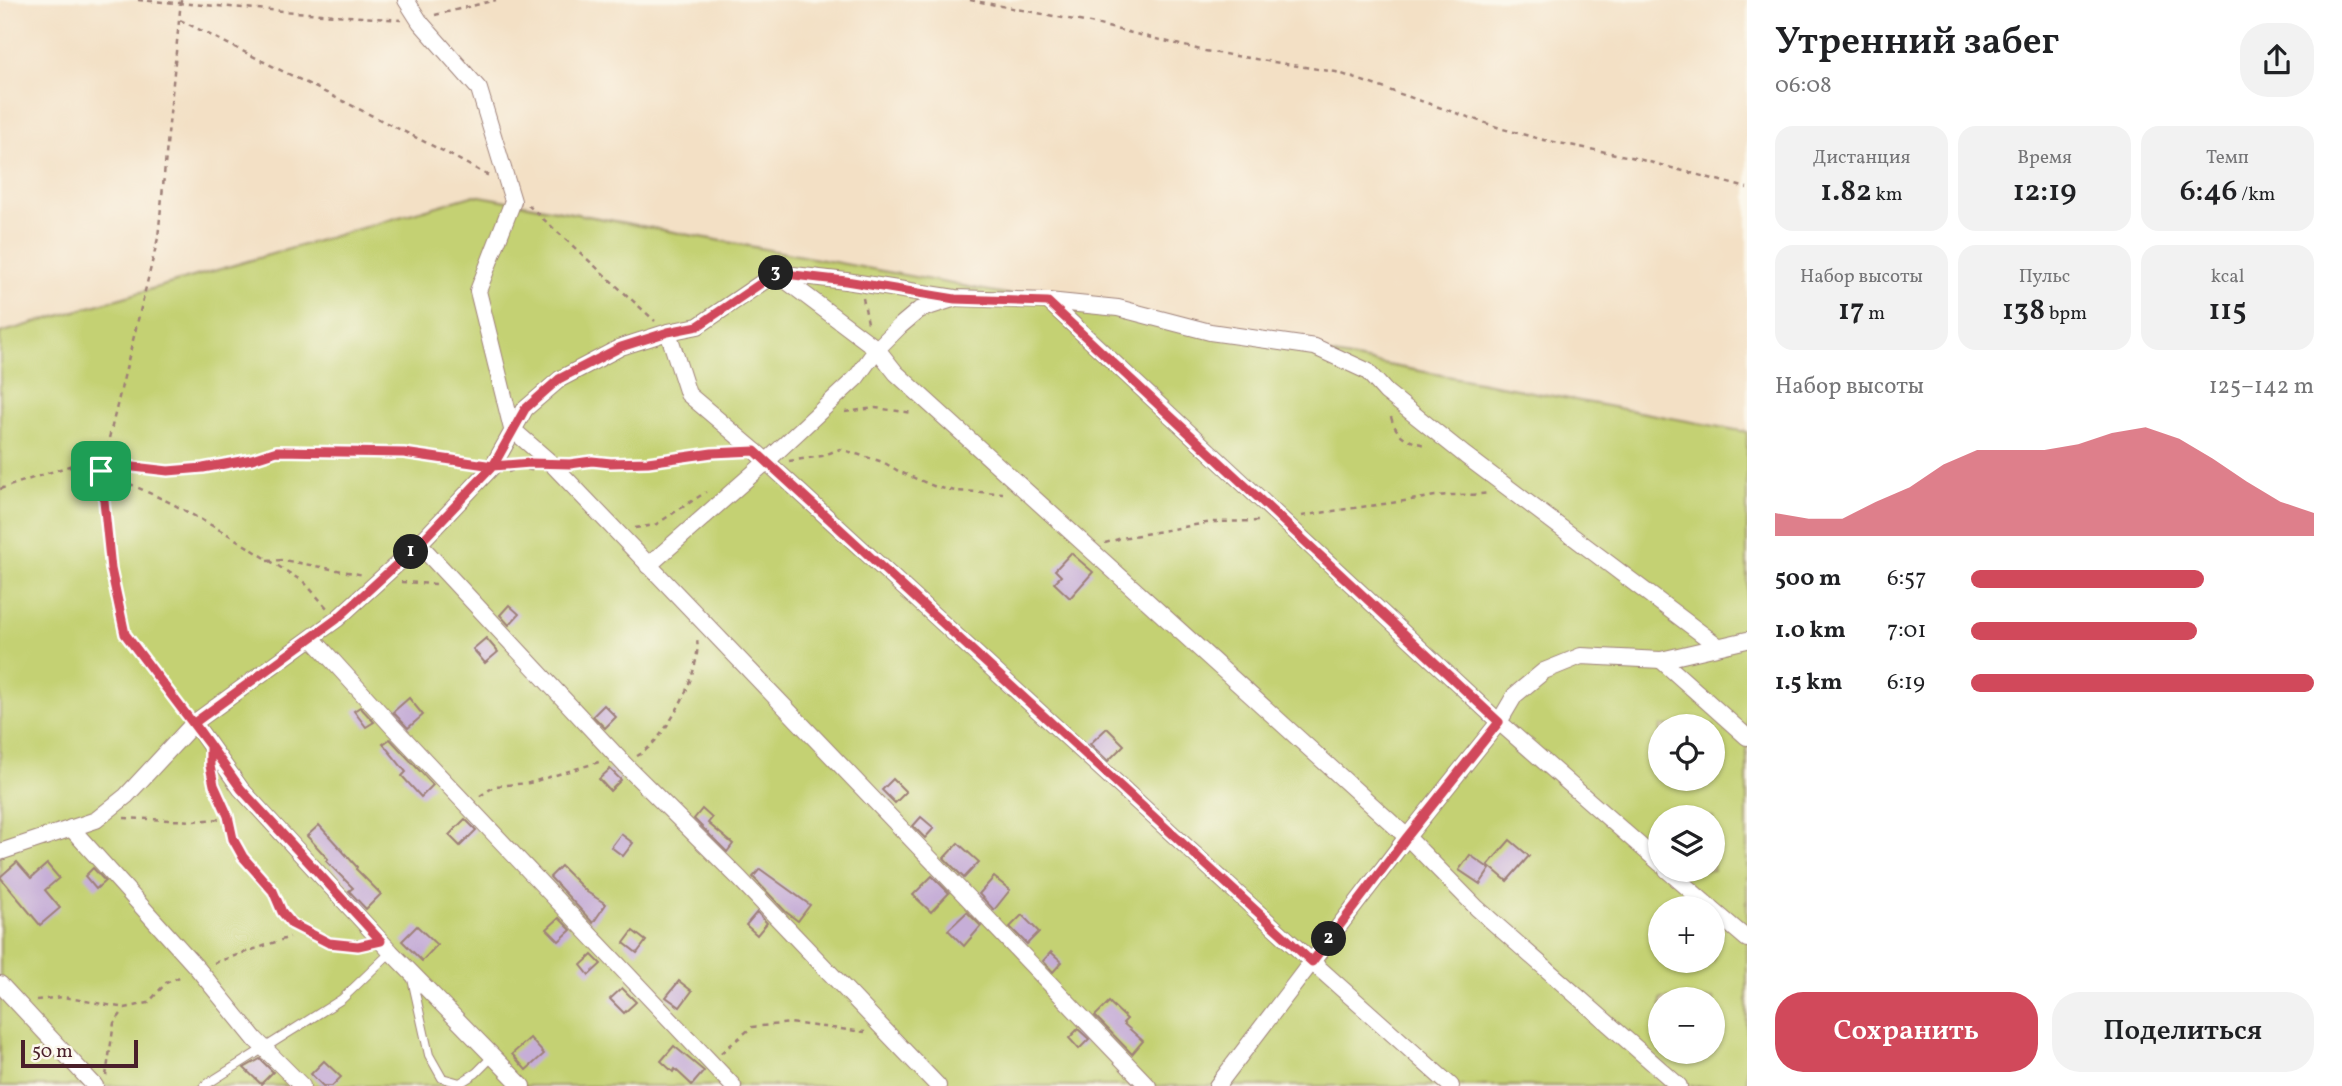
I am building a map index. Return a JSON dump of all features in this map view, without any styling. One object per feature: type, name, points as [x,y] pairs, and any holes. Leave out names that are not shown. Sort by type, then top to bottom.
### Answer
[{"type":"street","points":[[406,0],[420,22],[479,89],[513,201],[478,291],[512,429],[569,481],[1148,1086]]},
{"type":"street","points":[[776,273],[877,349],[896,373],[1407,837],[1477,908],[1679,1086]]},
{"type":"street","points":[[0,852],[96,820],[126,796],[194,723],[337,619],[419,544],[493,466],[525,409],[559,379],[621,347],[668,332],[698,326],[776,273],[860,283],[955,299],[1048,302],[1118,308],[1210,332],[1315,346],[1367,371],[1386,392],[1466,456],[1718,646]]},
{"type":"street","points":[[648,566],[761,456],[856,378],[877,349],[919,310],[955,299]]},
{"type":"street","points":[[1048,302],[1499,722],[1648,853]]},
{"type":"street","points":[[668,332],[688,394],[761,456],[1312,962],[1451,1086]]},
{"type":"street","points":[[419,544],[620,760],[740,879],[938,1086]]},
{"type":"street","points":[[312,638],[466,805],[733,1086]]},
{"type":"street","points":[[1222,1084],[1407,837],[1499,722],[1516,695],[1544,671],[1581,656],[1661,660],[1747,640]]},
{"type":"street","points":[[1661,660],[1747,737]]},
{"type":"street","points":[[194,723],[241,789],[386,947],[522,1086]]},
{"type":"street","points":[[71,828],[198,969],[263,1047],[302,1086]]},
{"type":"street","points":[[1681,882],[1697,896]]},
{"type":"street","points":[[1725,920],[1747,939]]},
{"type":"street","points":[[0,984],[95,1086]]},
{"type":"lane","points":[[210,746],[214,785],[228,816],[233,839],[243,857],[273,891],[282,912],[292,924],[329,943],[386,947]]},
{"type":"lane","points":[[204,1086],[341,999],[386,947]]},
{"type":"lane","points":[[411,973],[429,1055],[442,1078],[460,1083],[477,1073],[493,1056]]},
{"type":"path","points":[[138,0],[181,1],[420,22],[434,15],[496,0]]},
{"type":"path","points":[[970,0],[1095,24],[1205,51],[1336,72],[1503,129],[1631,157],[1747,188]]},
{"type":"path","points":[[181,1],[158,238],[101,471],[111,569],[125,634],[194,723]]},
{"type":"path","points":[[180,20],[443,151],[509,187]]},
{"type":"path","points":[[527,205],[668,332]]},
{"type":"path","points":[[860,283],[868,325]]},
{"type":"path","points":[[840,412],[875,408],[917,413]]},
{"type":"path","points":[[0,489],[93,458],[108,440]]},
{"type":"path","points":[[101,471],[125,466],[168,471],[203,468],[252,459],[277,451],[404,453],[493,466],[592,461],[648,462],[700,454],[761,456],[796,461],[840,449],[883,462],[900,472],[955,491],[994,494],[1024,489]]},
{"type":"path","points":[[68,467],[94,473],[104,498]]},
{"type":"path","points":[[478,482],[520,468],[548,473],[569,481]]},
{"type":"path","points":[[101,471],[172,503],[229,535],[304,583],[337,619]]},
{"type":"path","points":[[608,523],[628,530],[655,525],[710,489]]},
{"type":"path","points":[[466,805],[495,786],[529,783],[597,762],[639,756],[659,738],[692,675],[698,647],[693,612]]},
{"type":"path","points":[[123,817],[194,821],[228,816]]},
{"type":"path","points":[[16,1001],[63,997],[125,1008],[148,1003],[166,983],[198,969],[307,932]]},
{"type":"path","points":[[104,1086],[114,1023],[125,1008]]},
{"type":"path","points":[[711,1062],[752,1027],[790,1023],[858,1032],[884,1032]]},
{"type":"green space","points":[[475,195],[1747,432],[1747,1086],[0,1086],[0,333]]},
{"type":"building","points":[[1071,553],[1093,572],[1070,598],[1054,583],[1061,576],[1055,570]]},
{"type":"building","points":[[509,605],[519,614],[509,625],[500,615]]},
{"type":"building","points":[[486,638],[498,652],[485,663],[473,649]]},
{"type":"building","points":[[409,698],[423,715],[408,728],[393,712]]},
{"type":"building","points":[[604,705],[616,717],[605,728],[593,716]]},
{"type":"building","points":[[360,707],[374,722],[366,727],[354,711]]},
{"type":"building","points":[[1107,728],[1124,745],[1108,761],[1090,744]]},
{"type":"building","points":[[390,739],[433,785],[421,797],[402,776],[406,772],[383,744]]},
{"type":"building","points":[[610,769],[621,780],[610,791],[599,779]]},
{"type":"building","points":[[893,779],[906,792],[895,803],[882,790]]},
{"type":"building","points":[[702,809],[712,818],[708,823],[733,844],[727,852],[694,819]]},
{"type":"building","points":[[921,817],[934,828],[925,838],[913,826]]},
{"type":"building","points":[[465,819],[476,830],[460,846],[449,835]]},
{"type":"building","points":[[319,825],[381,894],[366,909],[349,891],[353,888],[326,861],[328,859],[307,836]]},
{"type":"building","points":[[621,834],[633,843],[623,856],[611,847]]},
{"type":"building","points":[[1510,840],[1529,856],[1507,881],[1488,865]]},
{"type":"building","points":[[958,843],[979,862],[964,878],[944,858]]},
{"type":"building","points":[[1470,855],[1490,869],[1480,884],[1459,870]]},
{"type":"building","points":[[17,862],[31,878],[47,864],[59,878],[45,890],[60,908],[40,925],[0,877]]},
{"type":"building","points":[[561,866],[587,892],[606,904],[593,923],[550,877]]},
{"type":"building","points":[[93,868],[105,881],[96,889],[85,876]]},
{"type":"building","points":[[760,869],[810,905],[798,921],[753,877]]},
{"type":"building","points":[[932,876],[949,893],[931,912],[913,895]]},
{"type":"building","points":[[994,877],[1010,890],[994,910],[979,894]]},
{"type":"building","points":[[757,912],[767,923],[757,935],[746,925]]},
{"type":"building","points":[[967,912],[981,926],[964,946],[948,930]]},
{"type":"building","points":[[1022,915],[1039,932],[1027,944],[1010,927]]},
{"type":"building","points":[[559,918],[571,930],[559,941],[547,929]]},
{"type":"building","points":[[417,926],[437,945],[422,961],[402,941]]},
{"type":"building","points":[[633,931],[646,941],[637,953],[624,943]]},
{"type":"building","points":[[1051,952],[1062,962],[1053,972],[1043,961]]},
{"type":"building","points":[[592,955],[601,964],[589,975],[581,965]]},
{"type":"building","points":[[679,981],[692,991],[680,1007],[666,997]]},
{"type":"building","points":[[622,988],[636,1002],[624,1013],[610,999]]},
{"type":"building","points":[[1109,1002],[1127,1019],[1123,1023],[1143,1041],[1132,1054],[1095,1016]]},
{"type":"building","points":[[1078,1029],[1089,1039],[1079,1049],[1069,1038]]},
{"type":"building","points":[[530,1038],[544,1054],[526,1070],[512,1054]]},
{"type":"building","points":[[674,1046],[704,1071],[692,1085],[675,1069],[673,1072],[661,1061]]},
{"type":"building","points":[[260,1059],[273,1072],[261,1084],[244,1068]]},
{"type":"building","points":[[324,1061],[341,1077],[332,1086],[323,1086],[311,1074]]},
{"type":"route","points":[[101,471],[111,569],[125,634],[210,746],[214,785],[228,816],[233,839],[243,857],[273,891],[282,912],[292,924],[329,943],[358,946],[381,941],[241,789],[194,723],[337,619],[419,544],[493,466],[592,461],[648,462],[688,455],[755,451],[1312,962],[1499,722],[1048,302],[955,299],[846,281],[776,273],[698,326],[668,332],[621,347],[559,379],[525,409],[493,466],[404,453],[277,451],[252,459],[203,468],[168,471],[125,466],[101,471]]}]
